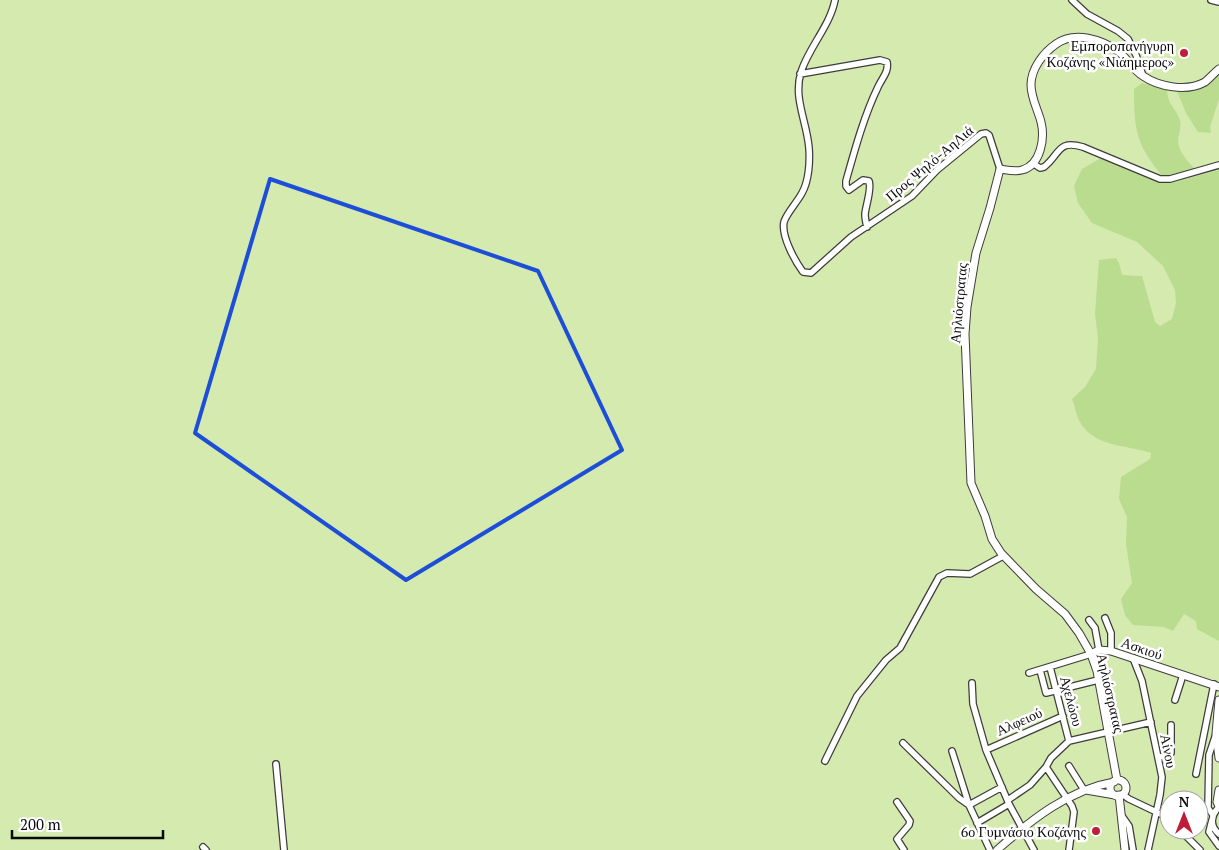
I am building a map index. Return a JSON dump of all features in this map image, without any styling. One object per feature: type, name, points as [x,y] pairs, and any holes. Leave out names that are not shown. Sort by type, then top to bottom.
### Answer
[{"type":"street","name":"Προς Ψηλό-ΑηΛιά","points":[[836,0],[826,24],[806,59],[800,74],[798,88],[809,148],[808,169],[804,190],[784,222],[790,250],[803,272],[811,273],[834,251],[912,196],[937,170],[981,134],[986,133],[988,135],[1000,169]]},
{"type":"street","points":[[1072,0],[1087,14],[1118,31],[1128,39],[1143,76]]},
{"type":"street","points":[[1211,0],[1219,2]]},
{"type":"street","points":[[1000,169],[1019,171],[1034,164],[1040,149],[1042,130],[1031,83],[1037,65],[1052,47],[1069,38],[1083,37],[1097,41],[1121,53],[1143,76],[1165,85],[1183,87],[1204,82],[1219,69]]},
{"type":"street","points":[[800,74],[880,60],[887,62],[888,68],[867,115],[846,181],[846,186],[849,190],[863,180],[869,181],[871,185],[865,216],[867,227]]},
{"type":"street","points":[[1034,164],[1040,168],[1044,167],[1062,146],[1070,144],[1083,147],[1160,178],[1170,179],[1219,165]]},
{"type":"street","name":"Αηλιόστρατας","points":[[1000,169],[976,253],[967,307],[965,334],[970,477],[992,539],[1003,556],[1036,589],[1066,614],[1091,654],[1108,732],[1115,781],[1111,789],[1119,794]]},
{"type":"street","points":[[825,761],[857,696],[886,660],[900,648],[939,577],[948,573],[970,574],[1003,556]]},
{"type":"street","points":[[1105,618],[1111,633],[1111,651]]},
{"type":"street","points":[[1089,620],[1095,628],[1099,650]]},
{"type":"street","name":"Ασκιού","points":[[1029,673],[1099,650],[1111,651],[1216,686]]},
{"type":"street","name":"Αίνου","points":[[1133,658],[1142,681],[1162,782],[1148,850]]},
{"type":"street","name":"Αχελώου","points":[[1050,667],[1069,741]]},
{"type":"street","points":[[1040,670],[1046,693],[1098,680]]},
{"type":"street","points":[[1175,700],[1183,675]]},
{"type":"street","points":[[972,683],[973,704],[986,750],[1008,802],[1034,850]]},
{"type":"street","points":[[1196,774],[1207,718],[1216,686]]},
{"type":"street","points":[[1219,700],[1216,720],[1219,758]]},
{"type":"street","name":"Αλφειού","points":[[986,750],[1063,716]]},
{"type":"street","points":[[1207,718],[1216,720]]},
{"type":"street","points":[[977,823],[1030,785],[1046,767],[1051,758],[1069,741],[1151,722]]},
{"type":"street","points":[[1158,757],[1168,756],[1171,753],[1171,725]]},
{"type":"street","points":[[1216,734],[1209,755],[1208,808],[1215,831],[1219,834]]},
{"type":"street","points":[[903,743],[959,798],[970,806]]},
{"type":"street","points":[[952,751],[970,806],[990,850]]},
{"type":"street","points":[[276,764],[284,850]]},
{"type":"street","points":[[1069,766],[1084,790]]},
{"type":"street","points":[[1046,767],[1074,812],[1069,850]]},
{"type":"street","points":[[997,850],[1066,797],[1115,781]]},
{"type":"street","name":"Αηλιόστρατας","points":[[1115,781],[1122,781],[1126,785],[1126,790],[1119,794]]},
{"type":"street","points":[[970,806],[1002,787]]},
{"type":"street","points":[[1084,790],[1119,794],[1159,813]]},
{"type":"street","points":[[1219,790],[1217,802],[1219,806],[1212,818],[1209,832],[1219,846]]},
{"type":"street","name":"Αηλιόστρατας","points":[[1119,794],[1125,850]]},
{"type":"street","points":[[896,802],[910,821],[898,838],[904,850]]},
{"type":"street","points":[[1122,816],[1129,826],[1133,850]]},
{"type":"highlighted area","points":[[270,179],[538,271],[622,450],[406,580],[195,433]]},
{"type":"green space","points":[[0,0],[1219,0],[1219,850],[0,850]]},
{"type":"green space","points":[[1219,74],[1219,99],[1210,127],[1211,133],[1198,132],[1186,113],[1177,91],[1210,81]]},
{"type":"green space","points":[[1142,83],[1167,89],[1170,102],[1180,121],[1178,142],[1180,149],[1184,157],[1195,169],[1163,177],[1147,155],[1138,136],[1135,116],[1134,89]]},
{"type":"green space","points":[[1101,158],[1162,183],[1175,182],[1219,170],[1219,641],[1197,629],[1196,621],[1184,614],[1173,631],[1164,627],[1133,625],[1125,615],[1121,599],[1132,583],[1126,544],[1127,517],[1119,499],[1121,477],[1150,459],[1151,453],[1112,444],[1094,436],[1080,422],[1072,399],[1085,387],[1096,369],[1098,338],[1095,314],[1099,260],[1116,258],[1122,275],[1142,276],[1155,322],[1160,326],[1172,319],[1176,303],[1175,290],[1163,266],[1137,242],[1092,223],[1078,203],[1074,186],[1082,169]]},
{"type":"place","name":"Εμποροπανήγυρη Κοζάνης «Νιάημερος»","points":[[1184,53]]},
{"type":"place","name":"6ο Γυμνάσιο Κοζάνης","points":[[1096,831]]}]
